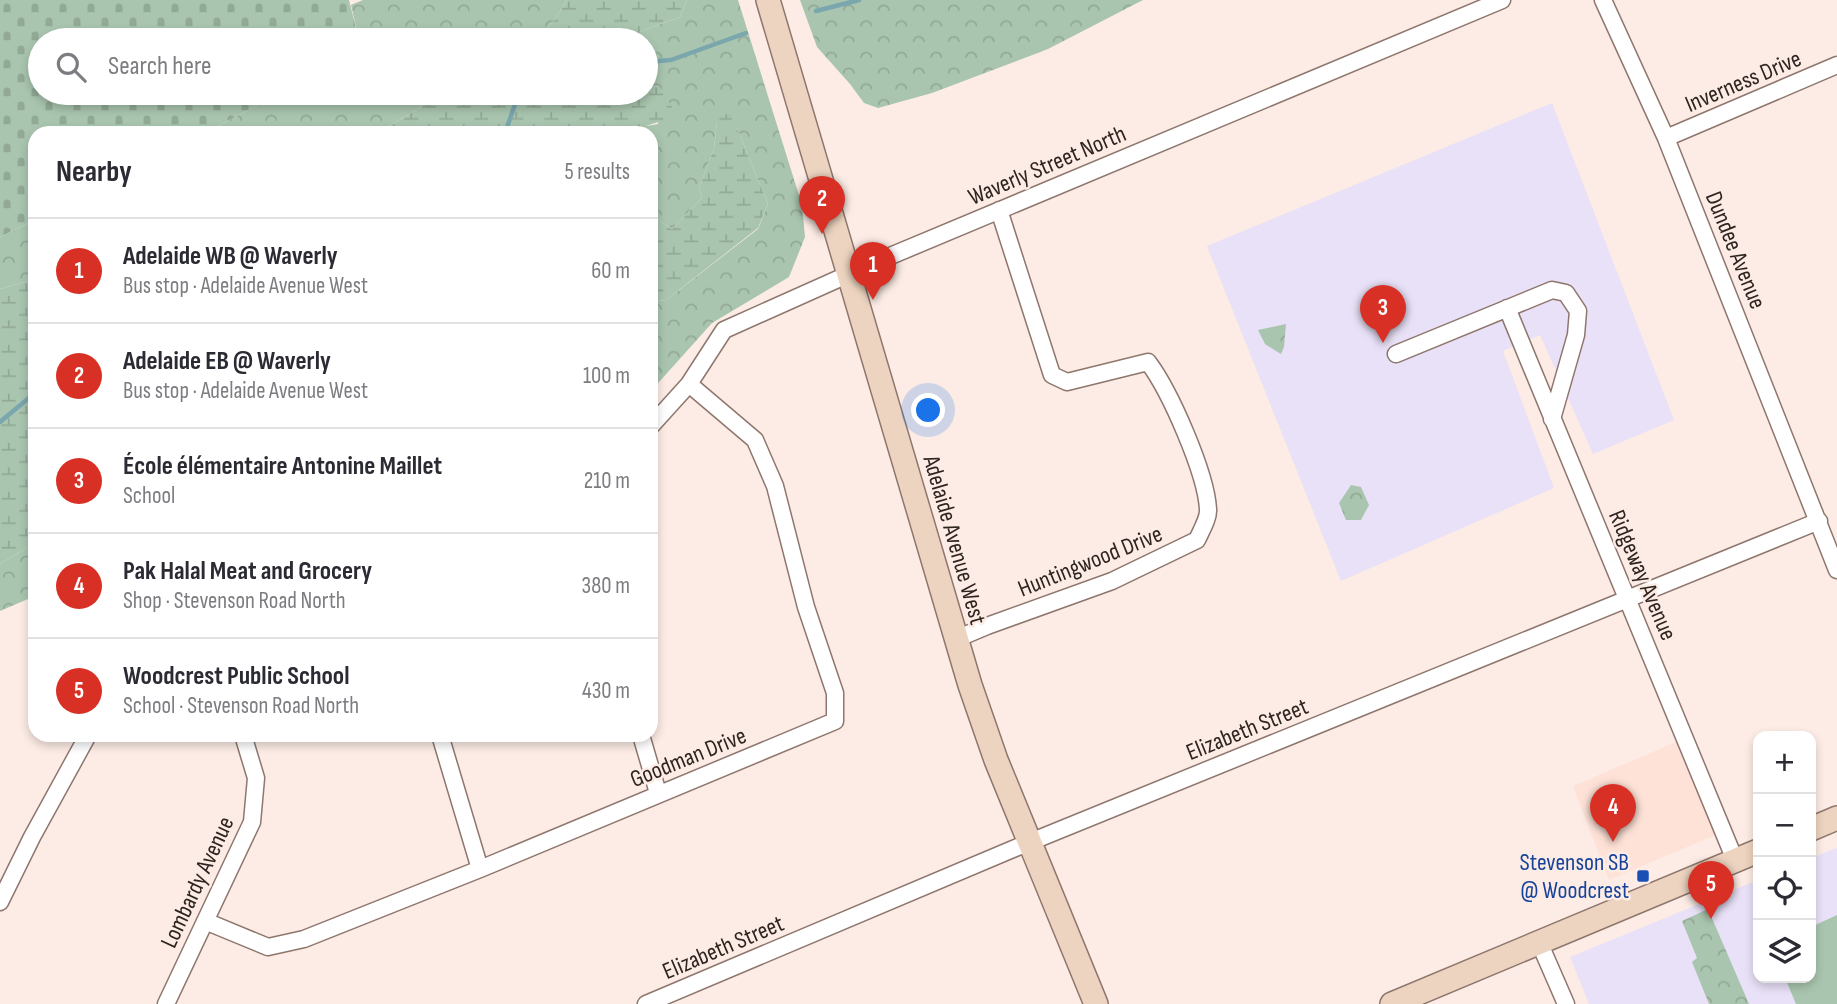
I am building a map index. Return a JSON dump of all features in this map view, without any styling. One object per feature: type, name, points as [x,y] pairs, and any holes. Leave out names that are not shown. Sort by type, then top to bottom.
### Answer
[{"type":"main road","name":"Adelaide Avenue West","points":[[768,0],[956,639],[992,750],[1097,1004]]},
{"type":"main road","points":[[1816,827],[1837,818]]},
{"type":"main road","points":[[1392,1004],[1753,853]]},
{"type":"street","name":"Waverly Street North","points":[[658,418],[689,384],[724,330],[848,274],[1502,0]]},
{"type":"street","name":"Dundee Avenue","points":[[1603,0],[1666,138],[1819,521]]},
{"type":"street","name":"Inverness Drive","points":[[1666,138],[1837,65]]},
{"type":"street","name":"Huntingwood Drive","points":[[956,639],[1112,582],[1197,540],[1209,511],[1197,464],[1162,381],[1148,362],[1067,382],[1052,375],[999,210]]},
{"type":"street","points":[[1395,354],[1552,290],[1566,293],[1578,311],[1576,335],[1552,419]]},
{"type":"street","name":"Ridgeway Avenue","points":[[1507,308],[1735,860]]},
{"type":"street","name":"Goodman Drive","points":[[205,921],[268,947],[304,939],[835,721],[835,693],[806,607],[775,486],[755,440],[689,384]]},
{"type":"street","points":[[1819,521],[1837,570]]},
{"type":"street","name":"Elizabeth Street","points":[[646,1004],[1030,842],[1819,521]]},
{"type":"street","points":[[0,902],[84,742]]},
{"type":"street","name":"Lombardy Avenue","points":[[166,1004],[252,822],[256,778],[245,742]]},
{"type":"street","points":[[442,742],[480,869]]},
{"type":"street","points":[[643,742],[658,793]]},
{"type":"street","points":[[1539,942],[1566,1004]]},
{"type":"shaded area","points":[[1552,103],[1674,420],[1593,454],[1540,335],[1503,351],[1554,488],[1341,581],[1207,246]]},
{"type":"shaded area","points":[[1688,737],[1725,831],[1609,880],[1573,786]]},
{"type":"shaded area","points":[[1837,848],[1837,1004],[1589,1004],[1570,957],[1753,882],[1753,983],[1816,983],[1816,856]]},
{"type":"green space","points":[[0,0],[349,0],[356,28],[28,28],[28,105],[259,105],[218,126],[28,126],[28,223],[0,237]]},
{"type":"green space","points":[[363,0],[567,0],[547,28],[356,28],[351,5]]},
{"type":"green space","points":[[567,0],[687,0],[680,17],[649,28],[547,28]]},
{"type":"green space","points":[[687,0],[738,0],[802,205],[805,237],[789,277],[712,323],[658,383],[658,301],[666,300],[758,229],[768,204],[737,128],[717,122],[714,148],[699,188],[702,198],[672,229],[658,220],[658,126],[647,126],[658,124],[658,28],[649,28],[680,17]]},
{"type":"green space","points":[[800,0],[1143,0],[1048,49],[932,93],[878,108],[864,103],[817,47]]},
{"type":"green space","points":[[658,87],[672,107],[670,117],[648,126],[389,126],[425,105],[658,105]]},
{"type":"green space","points":[[259,105],[425,105],[389,126],[218,126]]},
{"type":"green space","points":[[723,114],[730,116],[768,204],[758,228],[666,300],[658,301],[658,220],[672,229],[702,198],[699,188],[714,148],[717,122]]},
{"type":"green space","points":[[28,223],[28,281],[0,289],[0,237]]},
{"type":"green space","points":[[28,281],[28,547],[0,564],[0,289]]},
{"type":"green space","points":[[1286,324],[1281,354],[1265,344],[1258,330]]},
{"type":"green space","points":[[1351,485],[1361,487],[1369,505],[1361,520],[1346,520],[1339,503]]},
{"type":"green space","points":[[28,547],[28,599],[0,611],[0,564]]},
{"type":"green space","points":[[1708,909],[1749,1004],[1709,1004],[1692,962],[1697,958],[1682,921]]},
{"type":"green space","points":[[1837,915],[1837,1004],[1796,1004],[1787,983],[1816,983],[1816,925]]},
{"type":"waterway","points":[[816,11],[859,0]]},
{"type":"waterway","points":[[658,61],[671,60],[746,33]]},
{"type":"waterway","points":[[507,126],[515,105]]},
{"type":"waterway","points":[[0,422],[28,399]]},
{"type":"place","name":"Adelaide EB @ Waverly","points":[[822,234]]},
{"type":"place","name":"Adelaide WB @ Waverly","points":[[873,300]]},
{"type":"place","name":"École élémentaire Antonine Maillet","points":[[1383,343]]},
{"type":"place","name":"Pak Halal Meat and Grocery","points":[[1613,842]]},
{"type":"place","name":"Stevenson SB @ Woodcrest","points":[[1643,876]]},
{"type":"place","name":"Woodcrest Public School","points":[[1711,919]]}]
